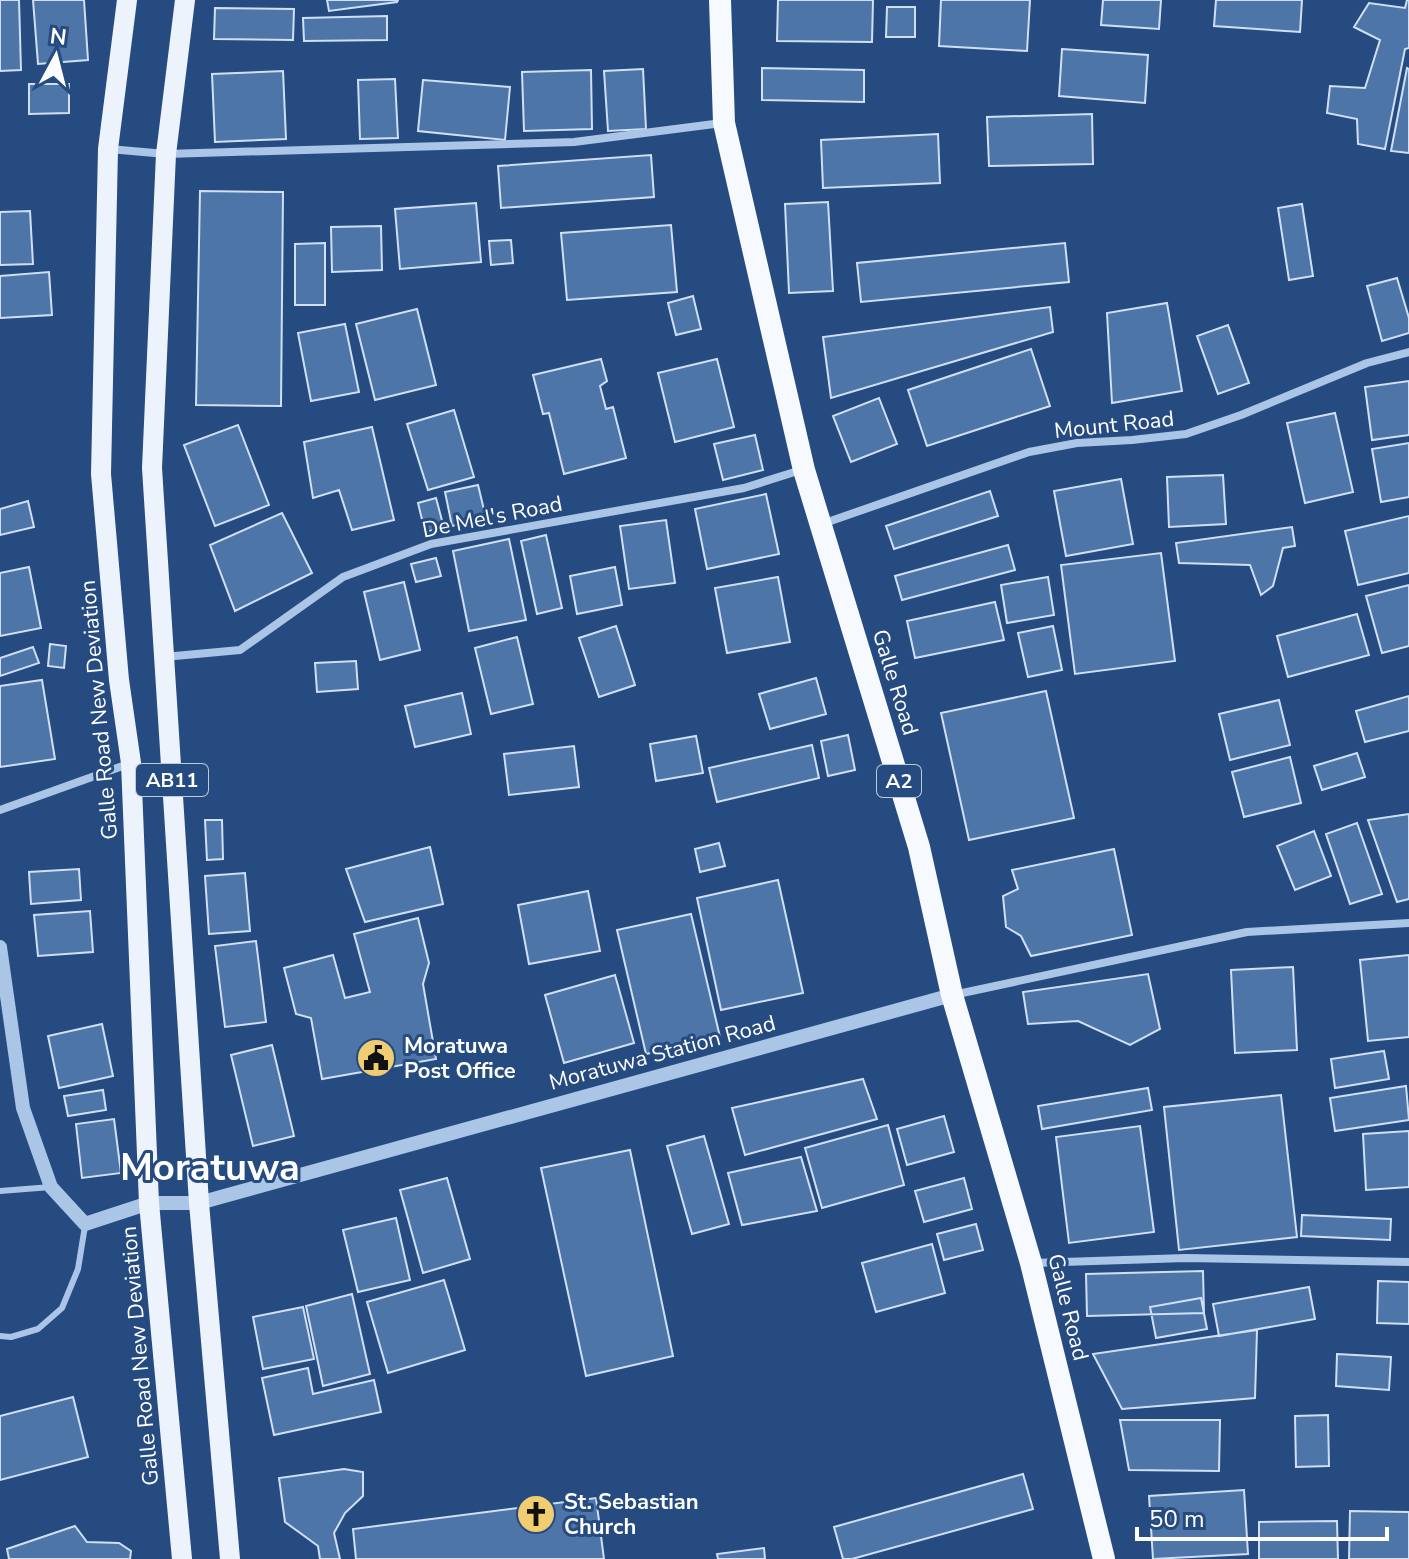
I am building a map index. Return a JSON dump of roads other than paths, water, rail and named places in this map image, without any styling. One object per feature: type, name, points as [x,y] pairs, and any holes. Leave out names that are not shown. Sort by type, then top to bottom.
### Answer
[{"type":"highway","name":"Galle Road","points":[[720,0],[724,123],[804,470],[919,847],[952,995],[1031,1263],[1104,1559]]},
{"type":"main road","name":"Galle Road New Deviation","points":[[127,0],[108,149],[101,474],[119,680],[131,763],[149,1203],[182,1559]]},
{"type":"main road","name":"AB11","points":[[185,0],[166,154],[152,468],[199,1203],[230,1559]]},
{"type":"street","points":[[108,149],[166,154],[574,142],[724,123]]},
{"type":"street","name":"Mount Road","points":[[821,525],[1029,452],[1077,443],[1186,434],[1367,363],[1409,352]]},
{"type":"street","name":"De Mel's Road","points":[[163,657],[240,650],[343,577],[431,544],[744,488],[804,470]]},
{"type":"street","points":[[0,810],[131,763]]},
{"type":"street","points":[[952,995],[1247,932],[1409,923]]},
{"type":"street","points":[[0,947],[23,1108],[51,1187],[85,1224]]},
{"type":"street","name":"Moratuwa Station Road","points":[[85,1224],[149,1203],[199,1203],[952,995]]},
{"type":"street","points":[[1031,1263],[1186,1258],[1409,1262]]},
{"type":"lane","points":[[0,1191],[51,1187]]},
{"type":"lane","points":[[0,1336],[11,1337],[38,1329],[62,1308],[78,1269],[85,1224]]},
{"type":"place","name":"Moratuwa Post Office","points":[[376,1058]]},
{"type":"place","name":"St. Sebastian Church","points":[[536,1514]]},
{"type":"district","name":"Moratuwa","points":[[210,1167]]}]
